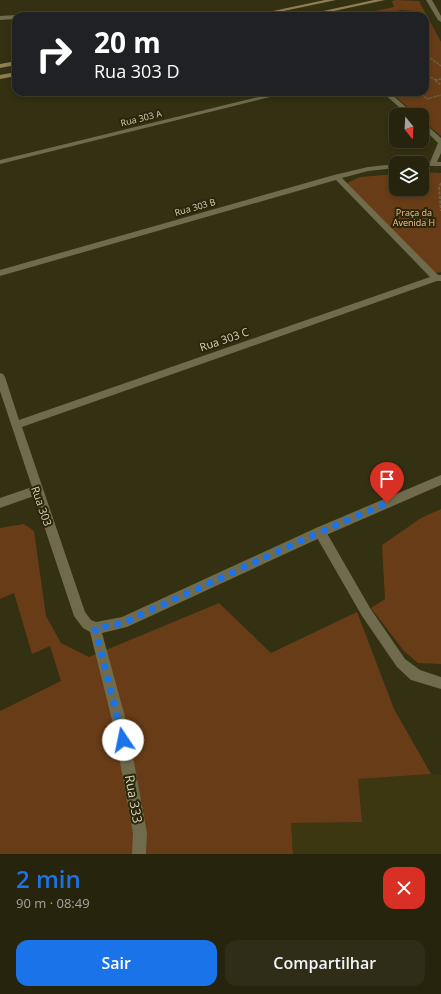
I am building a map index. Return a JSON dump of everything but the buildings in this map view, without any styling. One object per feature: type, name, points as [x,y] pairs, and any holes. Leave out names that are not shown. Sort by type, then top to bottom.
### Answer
[{"type":"street","points":[[282,12],[333,0]]},
{"type":"street","points":[[323,12],[382,0]]},
{"type":"street","points":[[429,0],[441,20]]},
{"type":"street","points":[[0,18],[12,18]]},
{"type":"street","points":[[0,66],[12,64]]},
{"type":"street","points":[[0,78],[12,75]]},
{"type":"street","name":"Rua 303 A","points":[[0,162],[271,96]]},
{"type":"street","points":[[390,96],[404,108]]},
{"type":"street","points":[[429,130],[441,143],[432,164],[441,164]]},
{"type":"street","name":"Rua 303 B","points":[[0,273],[337,177],[389,167]]},
{"type":"street","points":[[337,177],[438,278]]},
{"type":"street","name":"Rua 303 C","points":[[16,425],[438,278]]},
{"type":"street","name":"Rua 303","points":[[0,377],[80,616],[87,624],[95,628]]},
{"type":"street","points":[[95,628],[123,623],[320,532],[441,480]]},
{"type":"street","points":[[0,502],[37,490]]},
{"type":"street","points":[[320,532],[366,612],[401,663],[416,675],[441,683]]},
{"type":"street","name":"Rua 333","points":[[95,628],[120,724],[140,833],[139,854]]},
{"type":"path","points":[[429,57],[441,66]]},
{"type":"path","points":[[429,76],[441,85]]},
{"type":"path","points":[[435,80],[441,79]]},
{"type":"path","points":[[424,96],[427,99],[441,96]]},
{"type":"path","points":[[441,183],[439,187],[441,211]]},
{"type":"shaded area","points":[[431,774],[441,775],[441,854],[293,854],[291,823],[350,822],[357,779]]},
{"type":"green space","points":[[396,0],[419,1],[425,12],[401,10],[392,12],[369,12],[394,7],[392,1]]},
{"type":"green space","points":[[429,20],[441,42],[441,136],[429,126],[429,108],[409,108],[395,96],[429,96]]},
{"type":"green space","name":"Praça da Avenida H","points":[[429,172],[441,173],[441,272],[432,273],[345,184],[360,177],[389,175],[389,196],[429,196]]},
{"type":"green space","points":[[441,509],[441,664],[418,663],[404,651],[371,608],[385,599],[382,545],[421,518]]},
{"type":"green space","points":[[24,524],[34,531],[46,616],[61,643],[89,657],[219,603],[271,653],[357,612],[394,709],[431,774],[358,779],[362,822],[291,823],[293,854],[0,854],[0,711],[61,681],[50,646],[32,654],[14,593],[0,599],[0,528]]},
{"type":"route","points":[[123,740],[95,628],[123,623],[320,532],[387,503]]}]
